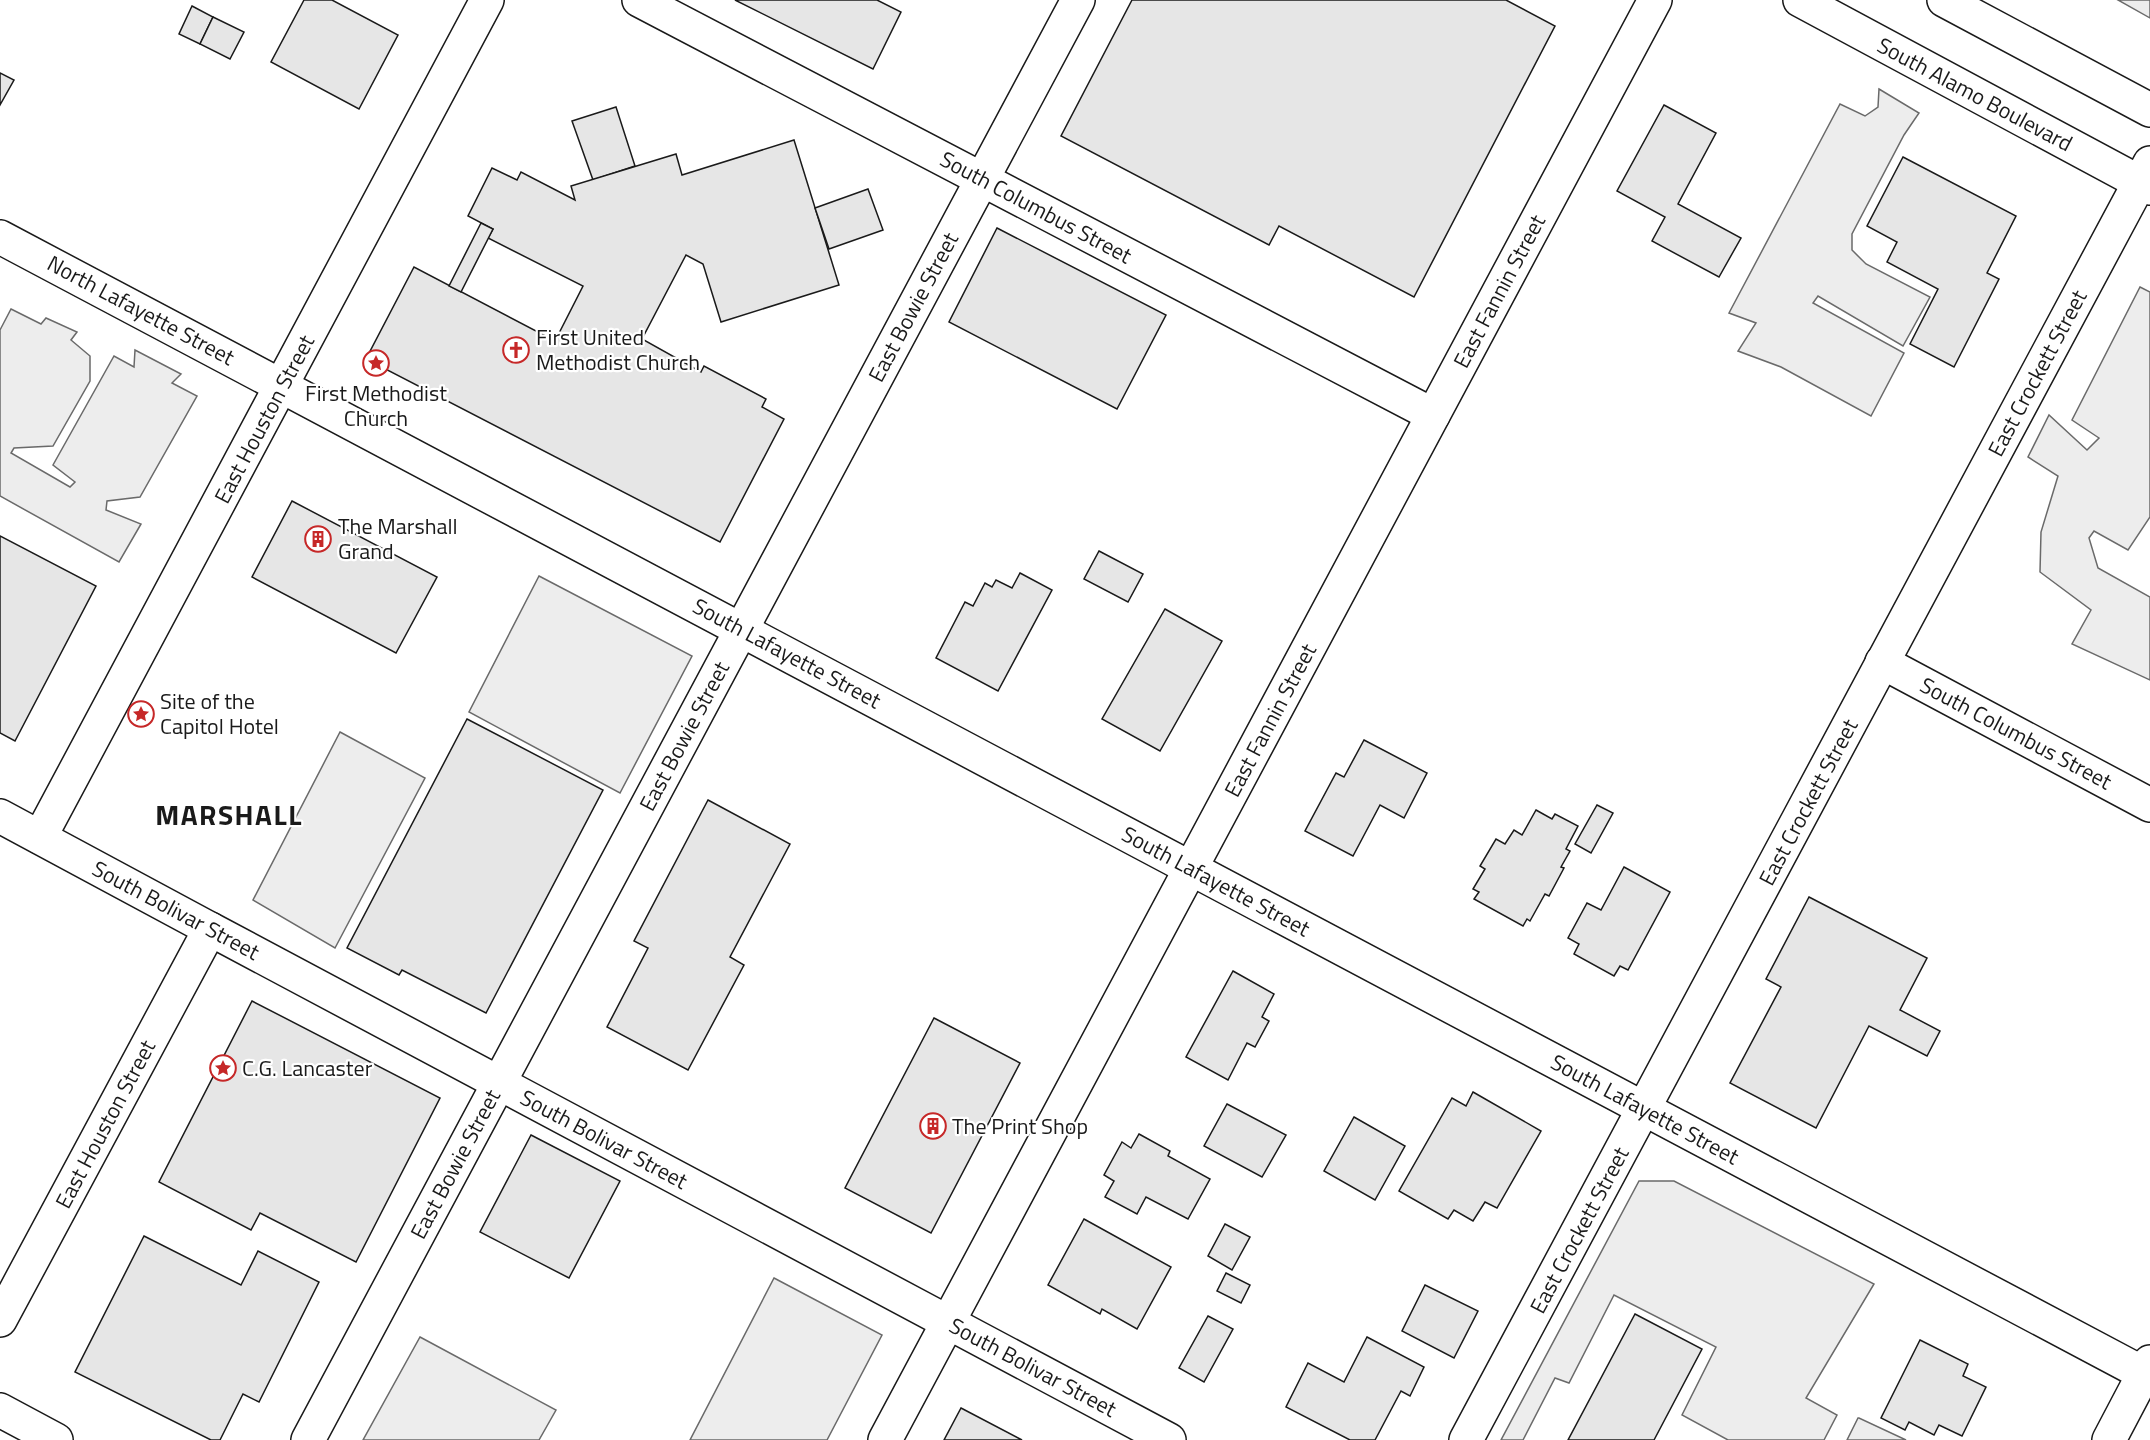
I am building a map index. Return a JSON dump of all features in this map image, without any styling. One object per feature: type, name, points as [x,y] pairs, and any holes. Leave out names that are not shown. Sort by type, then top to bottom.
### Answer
[{"type":"street","name":"East Houston Street","points":[[40,837],[488,0]]},
{"type":"street","name":"South Columbus Street","points":[[639,0],[1433,415]]},
{"type":"street","name":"East Bowie Street","points":[[308,1440],[1078,0]]},
{"type":"street","name":"East Fannin Street","points":[[885,1440],[1655,0]]},
{"type":"street","name":"South Alamo Boulevard","points":[[1800,0],[2146,178]]},
{"type":"street","points":[[1944,0],[2150,110]]},
{"type":"street","name":"East Crockett Street","points":[[1466,1440],[1882,662],[2146,178]]},
{"type":"street","name":"North Lafayette Street","points":[[0,237],[282,384]]},
{"type":"street","name":"South Lafayette Street","points":[[282,384],[1645,1109],[2148,1371]]},
{"type":"street","name":"South Columbus Street","points":[[1882,662],[2150,805]]},
{"type":"street","name":"South Bolivar Street","points":[[0,816],[1169,1440]]},
{"type":"street","name":"East Houston Street","points":[[0,1320],[210,929]]},
{"type":"street","points":[[2109,1440],[2148,1371]]},
{"type":"street","points":[[0,1410],[56,1440]]},
{"type":"shaded area","points":[[2118,0],[2150,0],[2150,18]]},
{"type":"shaded area","points":[[1879,89],[1919,113],[1904,135],[1852,234],[1852,250],[1866,264],[1930,297],[1903,346],[1818,296],[1813,303],[1904,353],[1871,416],[1781,367],[1738,351],[1756,323],[1729,313],[1840,104],[1865,116],[1878,107]]},
{"type":"shaded area","points":[[2140,287],[2150,292],[2150,517],[2128,550],[2094,531],[2089,538],[2098,568],[2150,597],[2150,680],[2072,644],[2091,610],[2040,572],[2041,532],[2058,476],[2028,457],[2049,415],[2087,450],[2099,438],[2072,420]]},
{"type":"shaded area","points":[[11,309],[41,324],[46,318],[77,332],[71,340],[90,356],[90,381],[53,446],[14,448],[11,453],[70,487],[75,482],[53,465],[114,356],[134,367],[135,350],[181,374],[172,383],[197,396],[140,497],[107,501],[106,510],[141,524],[119,562],[0,496],[0,330]]},
{"type":"shaded area","points":[[539,576],[692,656],[620,793],[469,712]]},
{"type":"shaded area","points":[[340,732],[425,778],[335,948],[253,900]]},
{"type":"shaded area","points":[[1639,1181],[1674,1181],[1874,1284],[1806,1398],[1837,1415],[1824,1440],[1728,1440],[1682,1415],[1716,1347],[1614,1295],[1569,1383],[1555,1378],[1523,1440],[1501,1440]]},
{"type":"shaded area","points":[[774,1278],[882,1335],[827,1440],[690,1440]]},
{"type":"shaded area","points":[[420,1337],[556,1410],[539,1440],[363,1440]]},
{"type":"shaded area","points":[[1859,1418],[1906,1440],[1847,1440]]},
{"type":"building","points":[[304,0],[332,0],[398,35],[359,109],[271,62]]},
{"type":"building","points":[[735,0],[877,0],[901,12],[873,69]]},
{"type":"building","points":[[1132,0],[1506,0],[1555,26],[1414,297],[1279,226],[1269,245],[1061,136]]},
{"type":"building","points":[[192,6],[213,17],[200,44],[179,34]]},
{"type":"building","points":[[213,17],[244,32],[230,59],[200,44]]},
{"type":"building","points":[[0,73],[14,80],[0,105]]},
{"type":"building","points":[[1664,105],[1716,133],[1678,204],[1741,238],[1719,277],[1652,241],[1665,217],[1617,191]]},
{"type":"building","points":[[616,107],[635,166],[593,180],[572,121]]},
{"type":"building","name":"First United Methodist Church","points":[[794,140],[839,285],[721,322],[703,264],[686,255],[642,339],[701,372],[704,366],[766,399],[762,407],[784,419],[720,542],[366,359],[414,267],[555,341],[583,286],[488,238],[493,229],[468,216],[492,168],[517,180],[521,172],[575,200],[571,186],[676,154],[682,175]]},
{"type":"building","points":[[1903,157],[2016,216],[1987,273],[1999,279],[1954,367],[1910,344],[1938,289],[1887,262],[1897,242],[1867,226]]},
{"type":"building","points":[[868,189],[883,230],[829,249],[815,208]]},
{"type":"building","points":[[481,223],[493,229],[461,292],[449,286]]},
{"type":"building","points":[[997,228],[1166,315],[1117,409],[949,322]]},
{"type":"building","name":"The Marshall Grand","points":[[292,501],[437,577],[396,653],[252,577]]},
{"type":"building","points":[[0,536],[96,586],[15,741],[0,733]]},
{"type":"building","points":[[1099,551],[1143,574],[1128,602],[1084,579]]},
{"type":"building","points":[[1020,573],[1052,590],[998,691],[936,658],[965,602],[973,606],[985,583],[992,587],[996,580],[1012,588]]},
{"type":"building","points":[[1165,609],[1222,641],[1160,751],[1102,719]]},
{"type":"building","points":[[467,719],[603,790],[486,1013],[402,970],[399,975],[347,948]]},
{"type":"building","points":[[1364,740],[1427,773],[1404,818],[1380,805],[1353,856],[1305,831],[1336,773],[1344,777]]},
{"type":"building","points":[[708,800],[790,844],[730,957],[744,965],[688,1070],[607,1027],[648,948],[634,941]]},
{"type":"building","points":[[1597,805],[1613,813],[1591,853],[1575,844]]},
{"type":"building","points":[[1536,810],[1552,819],[1555,814],[1578,826],[1566,849],[1570,851],[1561,867],[1564,868],[1549,896],[1545,894],[1530,921],[1527,919],[1523,926],[1474,899],[1479,892],[1473,889],[1485,869],[1480,866],[1496,839],[1505,844],[1514,830],[1522,835]]},
{"type":"building","points":[[1624,867],[1670,892],[1628,970],[1620,966],[1614,976],[1574,954],[1579,944],[1568,938],[1587,903],[1601,910]]},
{"type":"building","points":[[1809,897],[1927,958],[1900,1010],[1940,1031],[1927,1056],[1869,1026],[1816,1128],[1730,1083],[1781,987],[1766,979]]},
{"type":"building","points":[[1233,971],[1274,994],[1262,1017],[1269,1021],[1255,1047],[1247,1043],[1228,1080],[1186,1057]]},
{"type":"building","points":[[252,1001],[440,1098],[356,1262],[260,1213],[251,1230],[159,1182]]},
{"type":"building","name":"The Print Shop","points":[[934,1018],[1020,1063],[931,1233],[845,1188]]},
{"type":"building","points":[[1473,1092],[1541,1131],[1497,1208],[1485,1202],[1473,1221],[1454,1210],[1448,1219],[1399,1191],[1452,1098],[1466,1106]]},
{"type":"building","points":[[1227,1104],[1286,1135],[1262,1177],[1204,1146]]},
{"type":"building","points":[[1354,1117],[1405,1146],[1375,1200],[1324,1171]]},
{"type":"building","points":[[1139,1134],[1170,1151],[1168,1156],[1210,1179],[1188,1219],[1146,1197],[1137,1214],[1105,1197],[1114,1181],[1104,1175],[1122,1142],[1131,1148]]},
{"type":"building","points":[[531,1135],[620,1181],[569,1278],[480,1232]]},
{"type":"building","points":[[1084,1219],[1171,1267],[1137,1329],[1102,1309],[1100,1314],[1048,1285]]},
{"type":"building","points":[[1225,1224],[1250,1237],[1232,1270],[1208,1256]]},
{"type":"building","points":[[144,1236],[241,1285],[258,1251],[319,1282],[259,1402],[243,1394],[220,1440],[211,1440],[75,1372]]},
{"type":"building","points":[[1226,1273],[1250,1285],[1241,1303],[1217,1291]]},
{"type":"building","points":[[1425,1285],[1478,1311],[1454,1358],[1402,1331]]},
{"type":"building","points":[[1635,1314],[1702,1349],[1654,1440],[1568,1440]]},
{"type":"building","points":[[1208,1316],[1233,1329],[1204,1382],[1179,1368]]},
{"type":"building","points":[[1367,1337],[1424,1367],[1410,1396],[1401,1391],[1375,1440],[1350,1440],[1286,1407],[1308,1363],[1344,1382]]},
{"type":"building","points":[[1920,1340],[1968,1364],[1963,1376],[1986,1387],[1962,1436],[1939,1425],[1934,1435],[1909,1422],[1905,1430],[1881,1418]]},
{"type":"building","points":[[961,1408],[1022,1440],[944,1440]]},
{"type":"place","name":"First United Methodist Church","points":[[516,350]]},
{"type":"place","name":"First Methodist Church","points":[[376,363]]},
{"type":"place","name":"The Marshall Grand","points":[[318,539]]},
{"type":"place","name":"Site of the Capitol Hotel","points":[[141,714]]},
{"type":"place","name":"C.G. Lancaster","points":[[223,1068]]},
{"type":"place","name":"The Print Shop","points":[[933,1126]]},
{"type":"district","name":"MARSHALL","points":[[229,814]]}]
